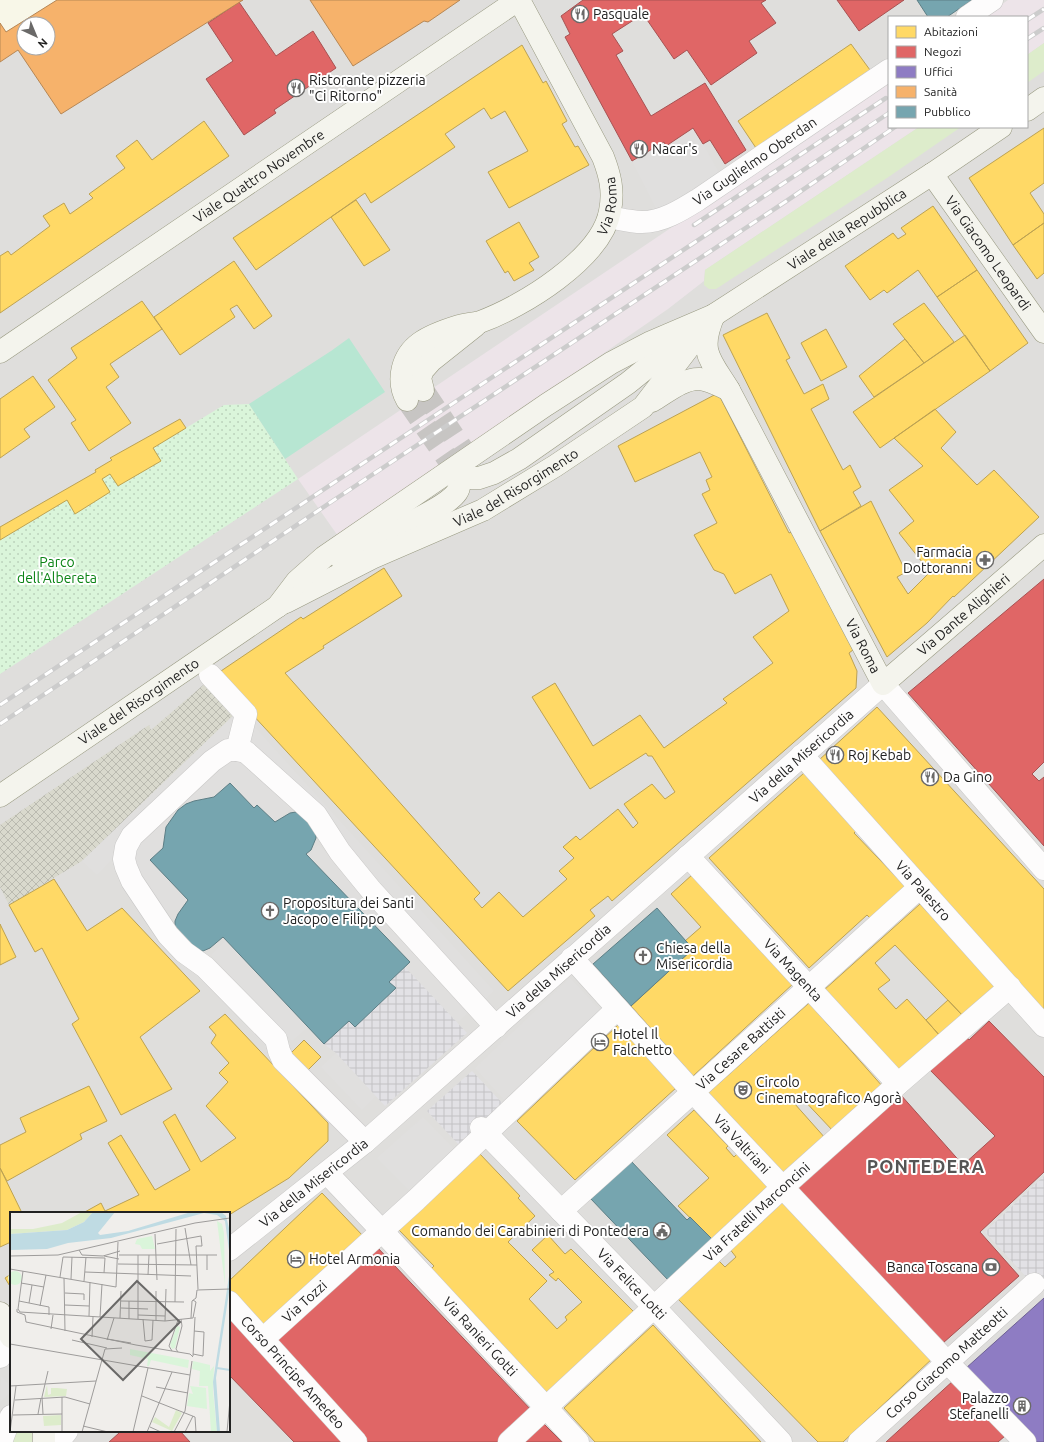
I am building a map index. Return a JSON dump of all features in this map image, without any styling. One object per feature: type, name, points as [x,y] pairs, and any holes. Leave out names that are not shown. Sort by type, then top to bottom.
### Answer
[{"type":"street","name":"Via Roma","points":[[415,395],[420,378],[426,366],[480,322],[524,300],[565,274],[590,248],[599,236],[609,217],[612,199],[612,185],[604,161],[519,0]]},
{"type":"street","name":"Viale Quattro Novembre","points":[[0,352],[519,0]]},
{"type":"street","points":[[968,16],[992,0]]},
{"type":"street","name":"Via Guglielmo Oberdan","points":[[609,217],[643,222],[652,221],[676,212],[699,199],[888,71]]},
{"type":"street","points":[[1028,109],[1044,98]]},
{"type":"street","name":"Viale della Repubblica","points":[[689,326],[714,315],[932,174],[1000,128]]},
{"type":"street","name":"Via Giacomo Leopardi","points":[[932,174],[1044,332]]},
{"type":"street","name":"Via Roma","points":[[714,315],[706,338],[706,348],[710,359],[729,390],[883,684],[1044,869]]},
{"type":"street","name":"Viale del Risorgimento","points":[[278,606],[372,558],[483,510],[555,466],[643,407],[714,315]]},
{"type":"street","name":"Viale del Risorgimento","points":[[0,796],[278,606],[331,566],[433,510],[448,500],[460,487],[465,469],[475,467],[481,469],[504,468],[567,426],[628,383],[662,354],[689,326]]},
{"type":"street","name":"Viale del Risorgimento","points":[[278,606],[306,572],[349,539],[546,405],[616,360],[651,342],[689,326]]},
{"type":"street","points":[[643,407],[688,380],[700,379],[729,390]]},
{"type":"street","name":"Via Dante Alighieri","points":[[883,684],[1044,545]]},
{"type":"street","points":[[210,675],[246,714],[237,750]]},
{"type":"street","name":"Via della Misericordia","points":[[230,1249],[365,1142],[883,684]]},
{"type":"street","points":[[365,1142],[283,1060],[276,1039],[205,967],[184,952],[168,935],[137,891],[126,867],[124,852],[128,841],[140,827],[212,760],[224,752],[237,750],[246,752],[316,815],[332,840],[364,880],[496,1027]]},
{"type":"street","name":"Via Palestro","points":[[802,755],[1044,1026]]},
{"type":"street","name":"Via Magenta","points":[[688,856],[898,1084]]},
{"type":"street","name":"Via Cesare Battisti","points":[[561,1211],[920,887]]},
{"type":"street","name":"Via Valtriani","points":[[572,958],[693,1092],[947,1362],[1025,1442]]},
{"type":"street","name":"Via Fratelli Marconcini","points":[[509,1442],[783,1187],[898,1084],[1010,987]]},
{"type":"street","name":"Via Tozzi","points":[[263,1339],[382,1231],[483,1131],[617,1009]]},
{"type":"street","name":"Via Felice Lotti","points":[[483,1131],[781,1442]]},
{"type":"street","name":"Via Ranieri Gotti","points":[[327,1173],[578,1442]]},
{"type":"street","name":"Corso Giacomo Matteotti","points":[[859,1442],[1034,1284]]},
{"type":"street","name":"Corso Principe Amedeo","points":[[230,1303],[356,1442]]},
{"type":"street","points":[[0,1357],[5,1339],[6,1325]]},
{"type":"street","points":[[1,1442],[10,1419]]},
{"type":"street","points":[[58,1442],[67,1432]]},
{"type":"shaded area","points":[[0,0],[1044,0],[1044,1442],[0,1442]]},
{"type":"shaded area","points":[[0,0],[57,0],[32,16],[16,16],[16,26],[6,32],[0,23]]},
{"type":"shaded area","points":[[1008,0],[1044,0],[1044,43],[1028,54],[1028,16],[985,16]]},
{"type":"shaded area","points":[[888,82],[888,128],[918,128],[705,270],[704,281],[668,309],[338,536],[298,479]]},
{"type":"shaded area","points":[[693,128],[721,176],[659,214],[632,161],[664,142],[666,146]]},
{"type":"shaded area","points":[[209,680],[238,711],[82,861],[9,905],[0,887],[0,825],[149,725],[151,730]]},
{"type":"shaded area","points":[[238,711],[251,723],[494,991],[484,1000],[299,802],[275,822],[257,805],[254,808],[230,783],[214,797],[194,801],[166,827],[163,848],[150,860],[188,900],[179,910],[151,911],[127,843],[97,875],[82,861]]},
{"type":"shaded area","points":[[319,845],[470,1011],[457,1023],[405,967],[410,962],[306,854]]},
{"type":"shaded area","points":[[226,940],[308,1027],[292,1041],[211,955]]},
{"type":"shaded area","points":[[405,967],[467,1033],[385,1106],[336,1053],[324,1044],[349,1021],[355,1027],[395,988],[389,982]]},
{"type":"shaded area","points":[[570,978],[603,1013],[507,1103],[475,1068]]},
{"type":"shaded area","points":[[336,1053],[376,1096],[362,1110],[321,1067]]},
{"type":"shaded area","points":[[472,1071],[505,1106],[461,1147],[427,1111]]},
{"type":"shaded area","points":[[423,1117],[456,1151],[412,1193],[377,1158]]},
{"type":"shaded area","points":[[1044,1176],[1044,1288],[1040,1292],[985,1232]]},
{"type":"shaded area","points":[[1,1375],[10,1387],[10,1393],[0,1402]]},
{"type":"green space","points":[[1044,43],[1044,71],[1028,82],[1028,54]]},
{"type":"green space","points":[[918,128],[960,128],[887,178],[716,289],[709,289],[704,285],[705,270]]},
{"type":"green space","points":[[349,338],[385,392],[285,459],[249,404]]},
{"type":"green space","name":"Parco dell'Albereta","points":[[249,404],[298,479],[0,674],[0,540],[224,405]]},
{"type":"green space","points":[[17,1432],[32,1432],[32,1442],[13,1442]]},
{"type":"building: Abitazioni","points":[[851,44],[870,70],[756,148],[738,121]]},
{"type":"building: Abitazioni","points":[[522,45],[543,83],[546,81],[567,121],[562,124],[575,147],[578,146],[589,165],[509,208],[488,172],[528,151],[505,111],[491,119],[484,108],[445,134],[455,147],[371,203],[365,193],[256,270],[233,238]]},
{"type":"building: Abitazioni","points":[[204,121],[229,156],[0,313],[0,256],[8,251],[11,255],[50,226],[43,216],[64,203],[70,214],[93,198],[89,194],[125,168],[116,156],[137,140],[152,160]]},
{"type":"building: Abitazioni","points":[[1044,128],[1044,183],[1030,193],[1044,214],[1044,223],[1013,245],[969,178]]},
{"type":"building: Abitazioni","points":[[356,200],[390,250],[364,266],[331,217]]},
{"type":"building: Abitazioni","points":[[933,206],[977,270],[937,297],[918,270],[887,293],[884,290],[870,300],[845,266],[893,233],[898,239],[906,234],[901,228]]},
{"type":"building: Abitazioni","points":[[519,222],[539,257],[529,263],[534,270],[514,281],[508,271],[505,273],[486,241]]},
{"type":"building: Abitazioni","points":[[1044,223],[1044,273],[1037,279],[1013,245]]},
{"type":"building: Abitazioni","points":[[234,261],[272,316],[254,329],[237,305],[230,309],[235,317],[180,355],[154,317]]},
{"type":"building: Abitazioni","points":[[977,270],[1028,343],[990,371],[937,297]]},
{"type":"building: Abitazioni","points":[[142,301],[162,329],[110,364],[119,377],[106,387],[131,423],[89,451],[71,423],[76,420],[48,380],[77,358],[71,348]]},
{"type":"building: Abitazioni","points":[[924,303],[954,342],[924,363],[893,324]]},
{"type":"building: Abitazioni","points":[[767,313],[790,358],[786,360],[804,394],[823,384],[829,399],[811,409],[843,470],[850,465],[861,487],[853,492],[861,506],[820,531],[723,335]]},
{"type":"building: Abitazioni","points":[[826,329],[847,367],[821,381],[801,343]]},
{"type":"building: Abitazioni","points":[[965,335],[990,371],[880,448],[853,412]]},
{"type":"building: Abitazioni","points":[[905,339],[924,363],[874,397],[859,376]]},
{"type":"building: Abitazioni","points":[[33,376],[55,407],[24,429],[30,437],[0,458],[0,399]]},
{"type":"building: Abitazioni","points":[[718,393],[789,533],[794,531],[834,608],[853,650],[849,653],[857,671],[856,688],[612,901],[608,896],[590,910],[595,916],[508,991],[251,713],[218,673],[301,617],[303,619],[384,568],[402,596],[323,646],[324,648],[285,673],[480,893],[474,899],[482,908],[499,892],[523,917],[567,879],[559,871],[574,858],[563,847],[576,836],[580,840],[618,809],[633,828],[638,823],[624,804],[652,784],[665,799],[675,792],[652,756],[648,756],[646,753],[590,789],[532,697],[555,683],[593,746],[640,715],[664,748],[727,703],[723,699],[773,663],[753,637],[789,611],[771,574],[735,594],[724,574],[714,570],[694,535],[717,523],[702,494],[710,490],[706,480],[712,477],[700,452],[635,482],[618,446]]},
{"type":"building: Abitazioni","points":[[935,409],[956,432],[941,448],[977,485],[994,470],[1039,517],[954,597],[953,596],[927,623],[887,657],[820,531],[871,501],[906,572],[897,577],[908,594],[930,572],[899,533],[914,521],[889,490],[923,466],[894,438]]},
{"type":"building: Abitazioni","points":[[180,419],[186,428],[153,448],[161,461],[118,486],[110,474],[102,479],[110,492],[75,514],[67,500],[0,540],[0,527],[96,472],[95,470],[112,460],[110,458]]},
{"type":"building: Abitazioni","points":[[877,707],[1044,889],[1044,1016],[819,760]]},
{"type":"building: Abitazioni","points":[[804,773],[857,830],[854,833],[905,886],[870,918],[867,915],[809,968],[709,858]]},
{"type":"building: Abitazioni","points":[[693,874],[794,983],[693,1076],[631,1006],[693,949],[685,941],[701,927],[671,894]]},
{"type":"building: Abitazioni","points":[[54,879],[87,931],[122,908],[200,991],[140,1037],[172,1089],[121,1115],[72,1024],[79,1019],[42,948],[35,952],[9,905]]},
{"type":"building: Abitazioni","points":[[920,904],[996,986],[963,1016],[895,945],[875,963],[890,980],[878,989],[896,1009],[907,999],[941,1037],[899,1074],[824,990]]},
{"type":"building: Abitazioni","points":[[0,924],[16,957],[0,965]]},
{"type":"building: Abitazioni","points":[[948,1000],[963,1016],[940,1036],[926,1020]]},
{"type":"building: Abitazioni","points":[[809,1003],[883,1087],[834,1132],[800,1096],[794,1103],[826,1139],[785,1176],[707,1094]]},
{"type":"building: Abitazioni","points":[[225,1014],[328,1123],[328,1141],[289,1178],[230,1214],[230,1212],[85,1212],[101,1203],[105,1211],[139,1195],[108,1143],[121,1135],[155,1190],[190,1170],[163,1122],[175,1114],[201,1162],[236,1138],[206,1106],[228,1082],[219,1073],[229,1063],[211,1043],[216,1035],[209,1027]]},
{"type":"building: Abitazioni","points":[[619,1024],[677,1087],[575,1180],[517,1121]]},
{"type":"building: Abitazioni","points":[[304,1040],[321,1057],[305,1073],[288,1056]]},
{"type":"building: Abitazioni","points":[[89,1086],[107,1121],[80,1134],[82,1139],[7,1181],[0,1168],[0,1145],[26,1132],[20,1118]]},
{"type":"building: Abitazioni","points":[[694,1110],[728,1146],[726,1148],[734,1157],[737,1154],[770,1189],[714,1241],[678,1206],[709,1178],[667,1135]]},
{"type":"building: Abitazioni","points":[[479,1153],[520,1196],[518,1198],[535,1216],[508,1242],[547,1281],[529,1299],[557,1329],[567,1320],[565,1317],[582,1302],[558,1278],[556,1281],[549,1275],[554,1272],[532,1250],[548,1235],[565,1254],[571,1249],[637,1315],[549,1395],[431,1269],[434,1266],[398,1229]]},
{"type":"building: Abitazioni","points":[[0,1168],[22,1212],[10,1212],[10,1242],[0,1247]]},
{"type":"building: Abitazioni","name":"Hotel Armonia","points":[[322,1193],[364,1237],[263,1331],[230,1296],[230,1280]]},
{"type":"building: Abitazioni","points":[[785,1197],[934,1357],[843,1442],[818,1442],[676,1297],[717,1259],[725,1267],[736,1257],[729,1248]]},
{"type":"building: Abitazioni","points":[[10,1275],[10,1286],[5,1278]]},
{"type":"building: Abitazioni","points":[[653,1325],[761,1442],[595,1442],[564,1408]]},
{"type":"building: Negozi","points":[[583,0],[766,0],[761,3],[776,23],[749,41],[757,53],[711,85],[687,50],[674,59],[643,14],[612,34],[623,51],[616,55],[651,116],[705,83],[746,150],[725,164],[710,140],[703,144],[693,128],[666,146],[664,142],[632,161],[565,37],[570,34],[561,16]]},
{"type":"building: Negozi","points":[[837,0],[904,0],[859,31]]},
{"type":"building: Negozi","points":[[239,2],[276,56],[313,31],[336,68],[274,110],[276,113],[244,135],[206,79],[233,61],[208,23]]},
{"type":"building: Negozi","points":[[1044,579],[1044,762],[1032,774],[1039,781],[1044,777],[1044,846],[908,693]]},
{"type":"building: Negozi","points":[[989,1021],[1044,1077],[1044,1172],[980,1232],[1019,1276],[943,1343],[793,1191],[900,1094],[963,1165],[995,1136],[928,1068],[965,1035],[969,1040]]},
{"type":"building: Negozi","points":[[377,1247],[533,1412],[500,1442],[365,1442],[273,1341]]},
{"type":"building: Negozi","points":[[230,1312],[347,1442],[294,1442],[230,1376]]},
{"type":"building: Negozi","points":[[954,1380],[1005,1436],[998,1442],[886,1442]]},
{"type":"building: Negozi","points":[[542,1422],[562,1442],[520,1442]]},
{"type":"building: Negozi","points":[[118,1432],[181,1432],[190,1442],[109,1442],[119,1433]]},
{"type":"building: Uffici","name":"Palazzo Stefanelli","points":[[1044,1298],[1044,1442],[1035,1442],[965,1369]]},
{"type":"building: Sanità","points":[[57,0],[243,0],[61,114],[22,56],[56,56],[56,16],[32,16]]},
{"type":"building: Sanità","points":[[310,0],[460,0],[428,22],[424,21],[353,66]]},
{"type":"building: Sanità","points":[[0,23],[6,32],[16,26],[16,51],[0,62]]},
{"type":"building: Pubblico","points":[[917,0],[972,0],[948,16],[927,16]]},
{"type":"building: Pubblico","name":"Propositura dei Santi Jacopo e Filippo","points":[[230,783],[254,808],[257,805],[275,822],[290,813],[296,812],[316,828],[316,838],[311,850],[306,854],[410,962],[389,982],[396,988],[355,1027],[349,1021],[324,1044],[223,937],[210,948],[203,951],[196,950],[175,926],[175,921],[178,914],[188,900],[150,860],[163,848],[166,827],[178,810],[186,804],[194,801],[214,797]]},
{"type":"building: Pubblico","name":"Chiesa della Misericordia","points":[[657,908],[693,949],[631,1006],[593,964]]},
{"type":"building: Pubblico","name":"Comando dei Carabinieri di Pontedera","points":[[631,1161],[687,1220],[690,1217],[714,1241],[669,1281],[591,1199]]},
{"type":"tunnel","points":[[423,390],[473,465]]},
{"type":"tunnel","points":[[407,400],[458,474]]},
{"type":"railway","points":[[1028,19],[1044,9]]},
{"type":"railway","points":[[1028,38],[1044,28]]},
{"type":"railway","points":[[694,225],[886,98]]},
{"type":"railway","points":[[0,705],[888,114]]},
{"type":"railway","points":[[0,724],[334,500],[785,202],[894,128]]},
{"type":"place","name":"Pasquale","points":[[580,14]]},
{"type":"place","name":"Ristorante pizzeria \"Ci Ritorno\"","points":[[296,88]]},
{"type":"place","name":"Nacar's","points":[[639,149]]},
{"type":"place","name":"Farmacia Dottoranni","points":[[985,560]]},
{"type":"place","name":"Roj Kebab","points":[[835,755]]},
{"type":"place","name":"Da Gino","points":[[930,777]]},
{"type":"place","name":"Propositura dei Santi Jacopo e Filippo","points":[[270,911]]},
{"type":"place","name":"Chiesa della Misericordia","points":[[643,956]]},
{"type":"place","name":"Hotel Il Falchetto","points":[[600,1042]]},
{"type":"place","name":"Circolo Cinematografico Agorà","points":[[743,1090]]},
{"type":"place","name":"Comando dei Carabinieri di Pontedera","points":[[662,1231]]},
{"type":"place","name":"Hotel Armonia","points":[[296,1259]]},
{"type":"place","name":"Banca Toscana","points":[[991,1267]]},
{"type":"place","name":"Palazzo Stefanelli","points":[[1022,1406]]},
{"type":"district","name":"PONTEDERA","points":[[926,1166]]}]
